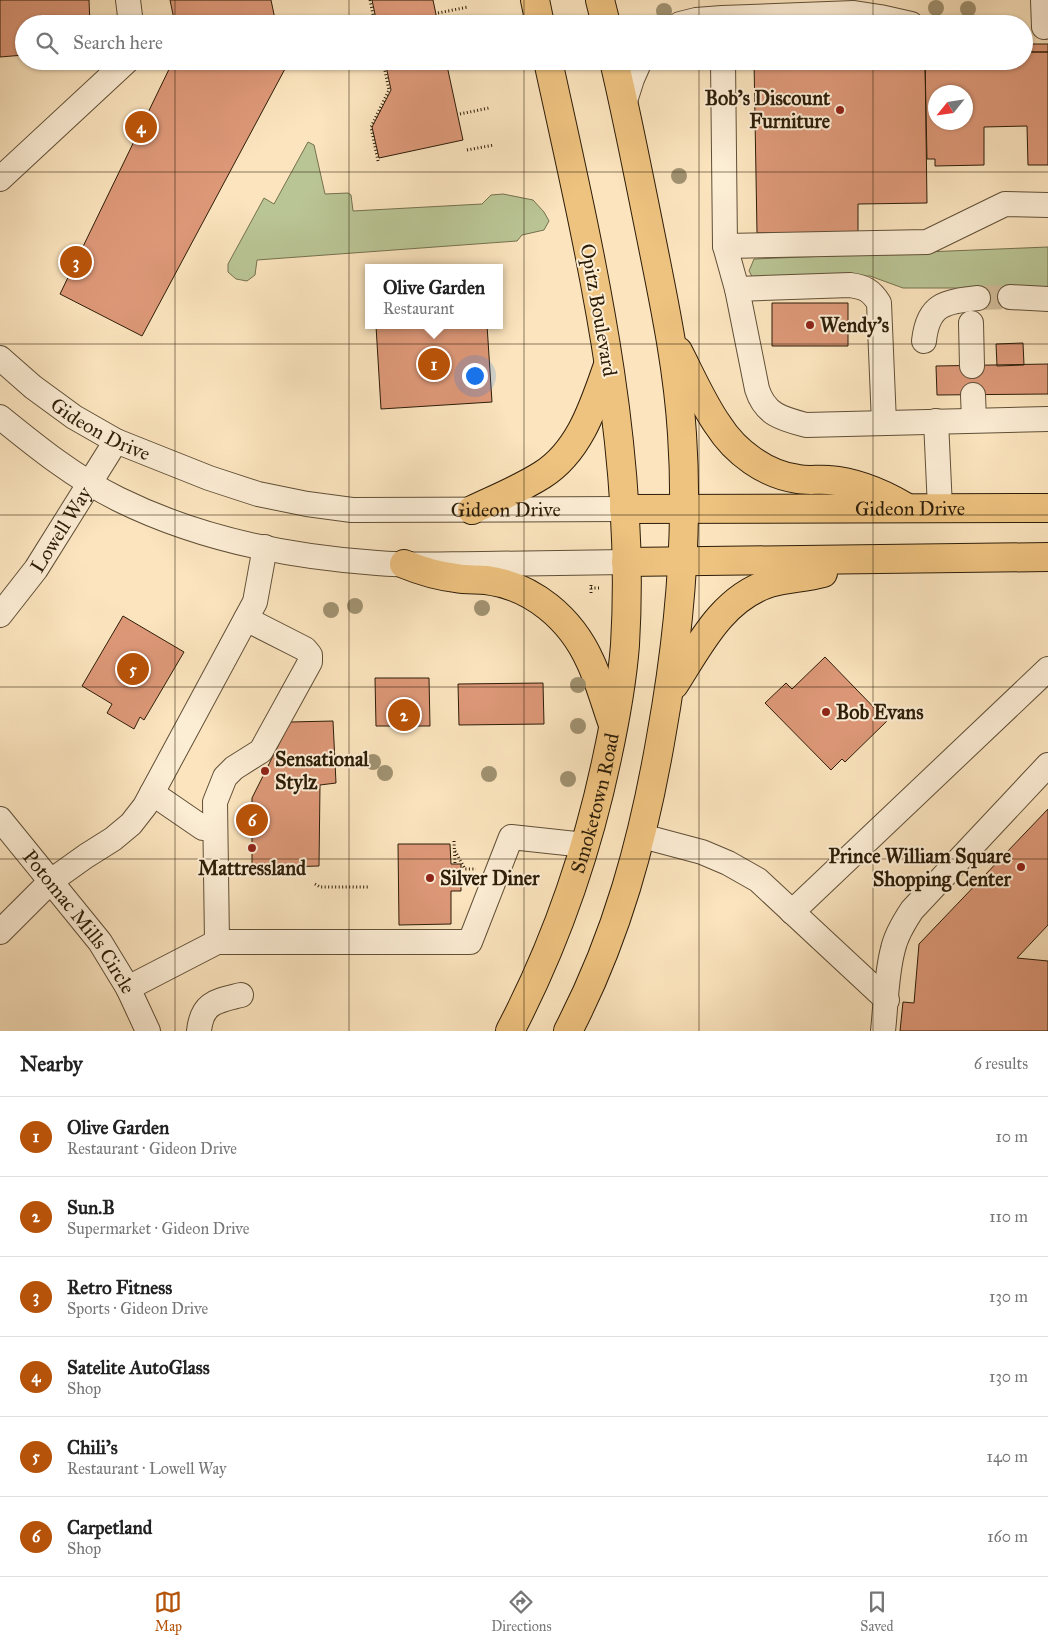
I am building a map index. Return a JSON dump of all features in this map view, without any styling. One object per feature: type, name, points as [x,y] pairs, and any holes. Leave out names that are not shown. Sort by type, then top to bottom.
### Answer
[{"type":"main road","points":[[535,0],[538,15]]},
{"type":"main road","points":[[600,0],[604,15]]},
{"type":"main road","name":"Opitz Boulevard","points":[[550,70],[591,258],[610,361],[617,419],[626,562]]},
{"type":"main road","points":[[568,1031],[583,1002],[609,940],[631,876],[642,836],[669,692],[679,626],[684,561],[685,509],[682,434],[674,360],[616,70]]},
{"type":"main road","points":[[669,334],[717,425],[734,445],[747,456],[778,474],[798,479],[830,480],[857,485],[883,494],[907,508]]},
{"type":"main road","points":[[472,510],[542,475],[557,464],[573,445],[592,410],[610,361]]},
{"type":"main road","name":"Gideon Drive","points":[[624,509],[1048,508]]},
{"type":"main road","points":[[626,562],[1048,557]]},
{"type":"main road","points":[[669,692],[709,629],[730,607],[747,594],[769,583],[817,574],[842,567],[859,559]]},
{"type":"main road","name":"Smoketown Road","points":[[510,1031],[551,944],[576,876],[597,805],[614,727],[625,647],[626,562]]},
{"type":"main road","points":[[404,564],[454,578],[486,580],[511,586],[534,596],[554,610],[578,639],[590,660],[614,727]]},
{"type":"street","points":[[128,0],[130,15]]},
{"type":"street","points":[[1039,27],[1042,0]]},
{"type":"street","points":[[821,15],[854,13],[871,15]]},
{"type":"street","points":[[0,179],[117,70]]},
{"type":"street","points":[[624,104],[636,70]]},
{"type":"street","points":[[723,70],[725,246],[737,289],[757,389],[760,399],[766,407],[781,417],[806,424],[1048,419]]},
{"type":"street","points":[[725,246],[927,242],[1004,204],[1048,205]]},
{"type":"street","points":[[737,289],[850,285],[865,287],[874,295],[879,303],[884,423]]},
{"type":"street","points":[[1010,297],[1048,300]]},
{"type":"street","points":[[924,342],[930,316],[937,309],[947,303],[978,298]]},
{"type":"street","points":[[971,323],[972,366]]},
{"type":"street","name":"Gideon Drive","points":[[0,358],[33,387],[74,417],[116,440],[209,478],[258,494],[307,504],[352,510],[624,509]]},
{"type":"street","points":[[973,395],[974,420]]},
{"type":"street","points":[[0,417],[51,458],[118,499],[163,519],[228,539],[340,560],[404,564],[626,562]]},
{"type":"street","points":[[936,422],[940,508]]},
{"type":"street","name":"Lowell Way","points":[[0,615],[36,569],[116,440]]},
{"type":"street","points":[[0,932],[51,881],[113,839],[131,824],[145,806],[255,602],[265,547]]},
{"type":"street","points":[[217,942],[215,802],[225,777],[234,768],[261,750],[310,662],[310,655],[305,649],[246,619]]},
{"type":"street","points":[[792,912],[1048,669]]},
{"type":"street","points":[[884,1031],[893,947],[902,925],[912,910],[1048,765]]},
{"type":"street","points":[[152,793],[203,828],[215,826]]},
{"type":"street","name":"Potomac Mills Circle","points":[[0,819],[100,942],[128,988],[148,1031]]},
{"type":"street","points":[[642,836],[702,852],[728,863],[758,880],[887,1000]]},
{"type":"street","points":[[128,988],[217,942],[470,942],[511,837],[585,845]]},
{"type":"street","points":[[198,1031],[200,1019],[205,1010],[214,1002],[242,995]]},
{"type":"path","points":[[370,0],[373,15]]},
{"type":"path","points":[[438,13],[468,7]]},
{"type":"path","points":[[378,161],[371,127],[389,90],[385,70]]},
{"type":"path","points":[[460,114],[489,108]]},
{"type":"path","points":[[467,150],[494,145]]},
{"type":"path","points":[[591,583],[591,590],[600,588]]},
{"type":"path","points":[[454,841],[455,864]]},
{"type":"path","points":[[455,852],[465,869],[482,869]]},
{"type":"path","points":[[315,884],[320,887],[368,887]]},
{"type":"green space","points":[[308,142],[314,145],[325,194],[348,193],[351,195],[353,211],[482,204],[491,195],[503,194],[533,200],[549,221],[544,230],[522,235],[517,241],[257,260],[255,275],[247,281],[236,279],[228,272],[228,264],[264,198],[274,204]]},
{"type":"green space","points":[[1048,247],[1048,288],[903,288],[870,276],[754,280],[749,271],[754,259]]},
{"type":"building","points":[[0,0],[89,0],[90,15],[15,15],[15,56],[0,57]]},
{"type":"building","points":[[170,0],[271,0],[274,15],[173,15]]},
{"type":"building","points":[[372,0],[433,0],[436,15],[375,15]]},
{"type":"building","points":[[1033,44],[1048,44],[1048,52],[1033,52]]},
{"type":"building","points":[[1033,52],[1048,52],[1048,165],[1028,165],[1027,126],[984,127],[984,165],[935,166],[935,159],[927,159],[925,70],[1033,70]]},
{"type":"building","points":[[169,70],[284,70],[142,336],[60,294]]},
{"type":"building","points":[[387,70],[448,70],[463,140],[379,158],[372,127],[391,90]]},
{"type":"building","name":"Bob's Discount Furniture","points":[[754,70],[925,70],[927,203],[858,204],[858,232],[757,233]]},
{"type":"building","points":[[1010,288],[1010,305],[978,307],[977,290]]},
{"type":"building","name":"Wendy's","points":[[772,303],[848,303],[848,346],[772,346]]},
{"type":"building","points":[[376,329],[487,329],[492,402],[381,409]]},
{"type":"building","points":[[1023,343],[1024,365],[997,366],[996,344]]},
{"type":"building","points":[[1048,364],[1048,394],[937,395],[936,366]]},
{"type":"building","points":[[123,616],[184,652],[144,720],[140,717],[134,729],[107,713],[112,704],[82,686]]},
{"type":"building","name":"Bob Evans","points":[[825,657],[887,721],[845,762],[842,759],[831,770],[765,703],[786,683],[792,689]]},
{"type":"building","points":[[375,678],[429,678],[430,726],[376,726]]},
{"type":"building","points":[[543,683],[544,724],[459,725],[458,684]]},
{"type":"building","points":[[333,721],[336,783],[320,785],[319,866],[252,868],[252,798],[290,722]]},
{"type":"building","name":"Prince William Square Shopping Center","points":[[1048,809],[1048,925],[1017,958],[1048,961],[1048,1031],[900,1031],[903,1002],[914,1003],[919,944]]},
{"type":"building","name":"Silver Diner","points":[[398,844],[450,844],[451,864],[461,864],[461,891],[451,891],[451,924],[399,925]]},
{"type":"tunnel","points":[[978,298],[1010,297]]},
{"type":"place","name":"Bob's Discount Furniture","points":[[840,110]]},
{"type":"place","name":"Satelite AutoGlass","points":[[141,127]]},
{"type":"place","name":"Retro Fitness","points":[[76,262]]},
{"type":"place","name":"Wendy's","points":[[810,325]]},
{"type":"place","name":"Olive Garden","points":[[434,364]]},
{"type":"place","name":"Chili's","points":[[133,669]]},
{"type":"place","name":"Bob Evans","points":[[826,712]]},
{"type":"place","name":"Sun.B","points":[[404,715]]},
{"type":"place","name":"Sensational Stylz","points":[[265,771]]},
{"type":"place","name":"Carpetland","points":[[252,820]]},
{"type":"place","name":"Mattressland","points":[[252,848]]},
{"type":"place","name":"Prince William Square Shopping Center","points":[[1021,867]]},
{"type":"place","name":"Silver Diner","points":[[430,878]]}]
